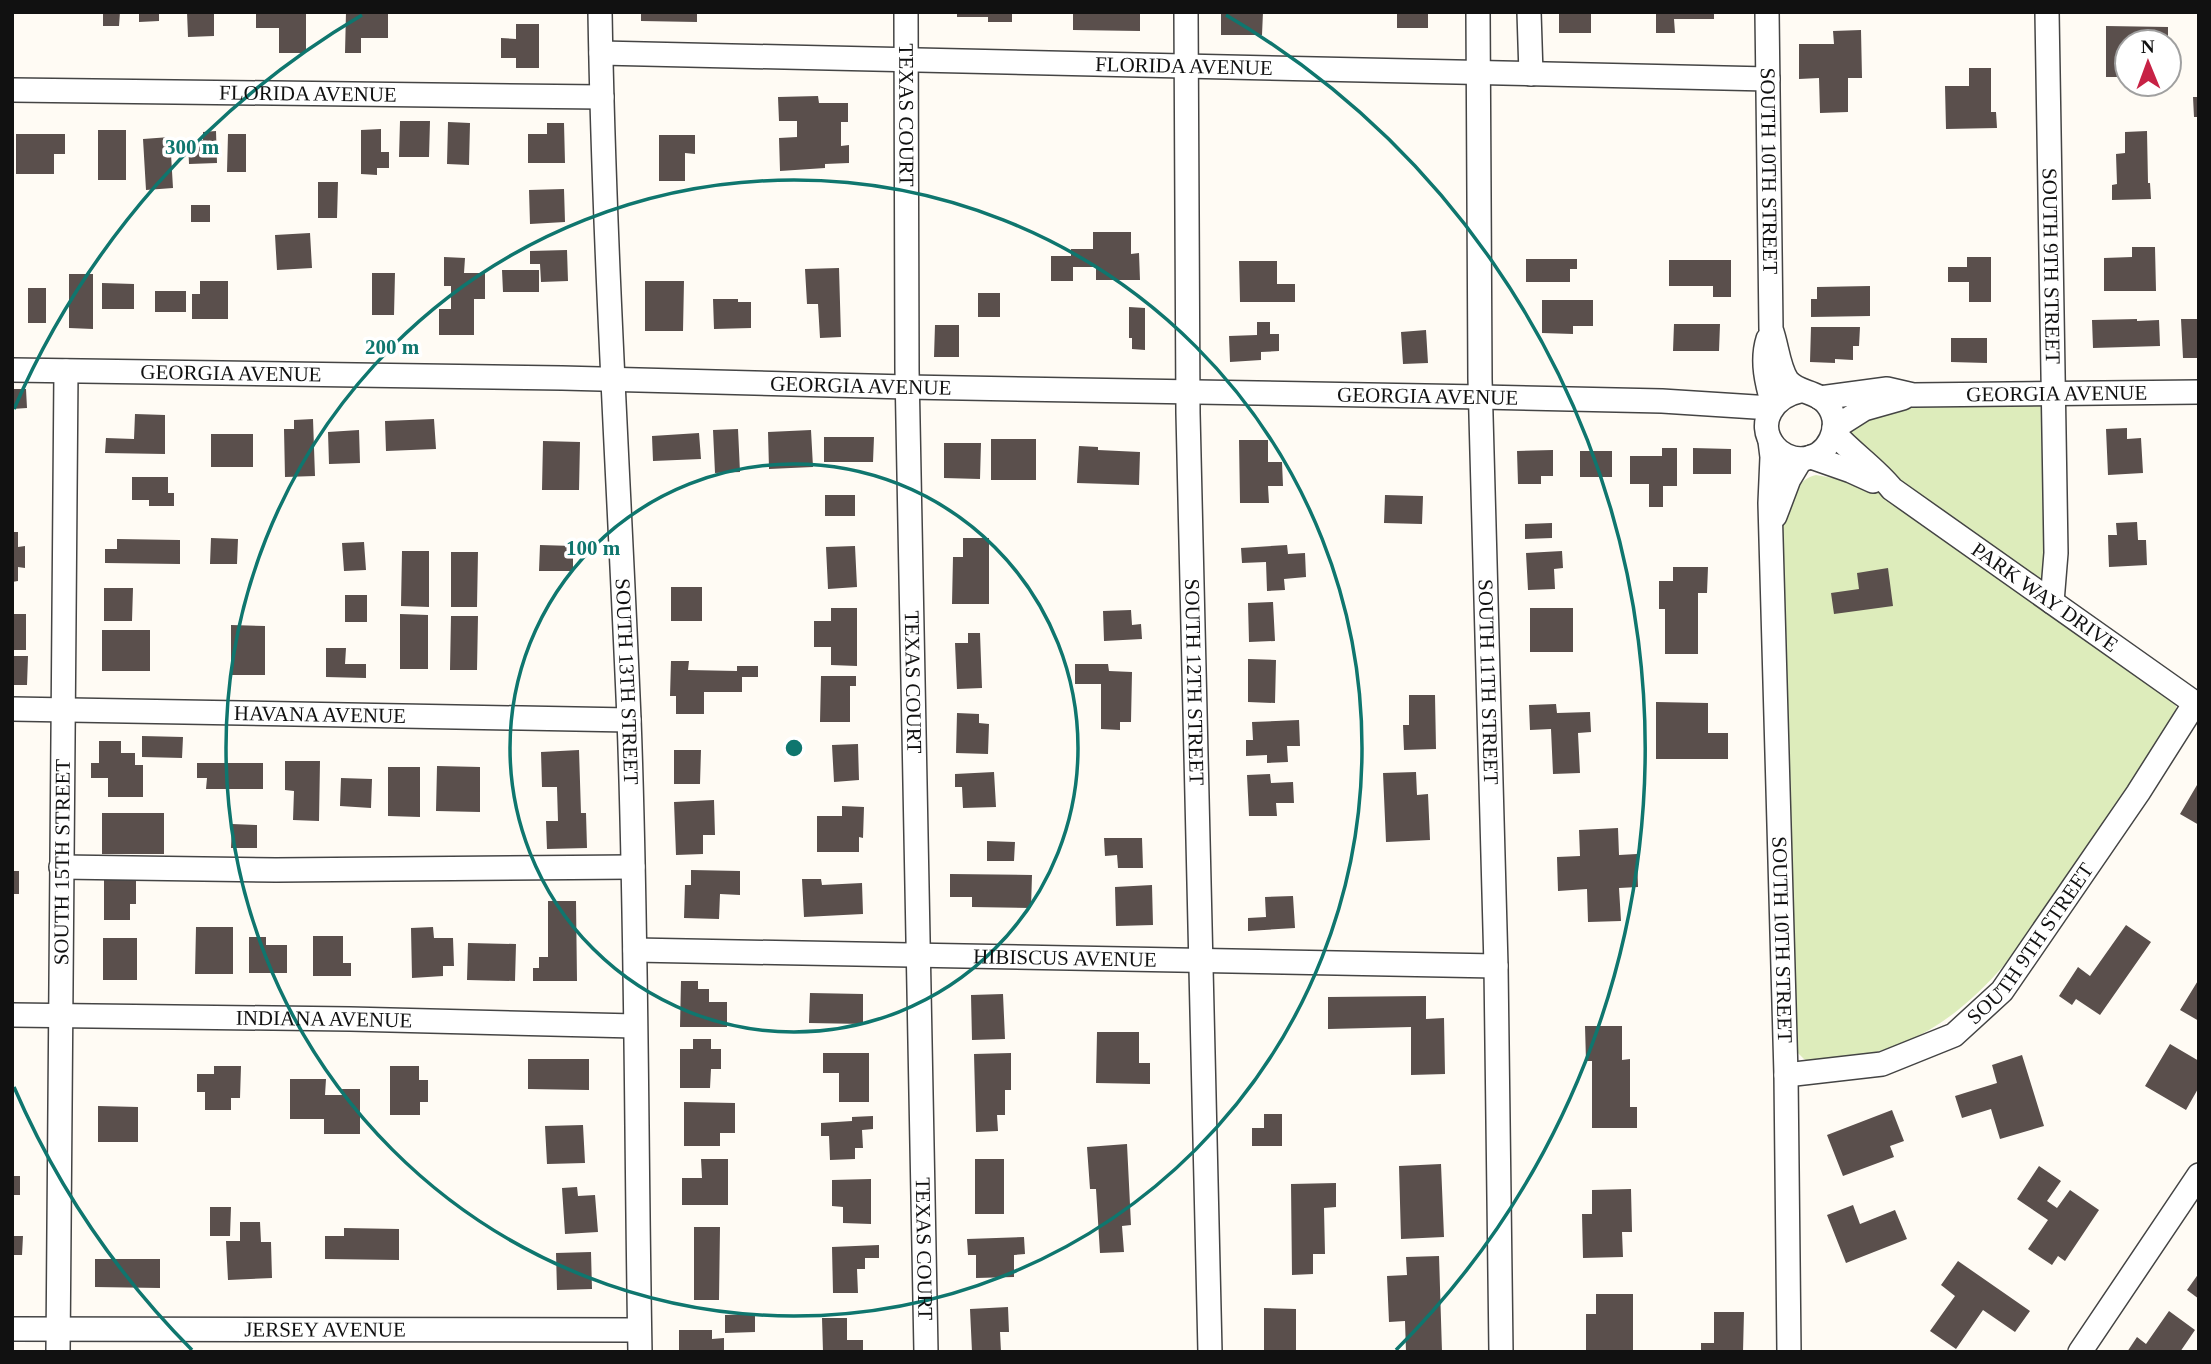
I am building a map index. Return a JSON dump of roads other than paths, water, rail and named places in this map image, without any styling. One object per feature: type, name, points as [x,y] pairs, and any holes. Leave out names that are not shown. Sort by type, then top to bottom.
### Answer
[{"type":"street","name":"SOUTH 13TH STREET","points":[[600,12],[629,720],[635,950],[639,1341]]},
{"type":"street","name":"TEXAS COURT","points":[[906,12],[907,387],[926,1352]]},
{"type":"street","name":"SOUTH 12TH STREET","points":[[1186,12],[1188,393],[1210,1352]]},
{"type":"street","name":"SOUTH 11TH STREET","points":[[1478,12],[1481,397],[1496,966],[1501,1352]]},
{"type":"street","points":[[1529,12],[1531,74]]},
{"type":"street","name":"SOUTH 10TH STREET","points":[[1767,12],[1771,329],[1785,377],[1810,395]]},
{"type":"street","name":"SOUTH 9TH STREET","points":[[2047,12],[2056,554],[2052,602]]},
{"type":"street","name":"FLORIDA AVENUE","points":[[601,53],[1768,79]]},
{"type":"street","name":"FLORIDA AVENUE","points":[[12,90],[602,97]]},
{"type":"street","name":"SOUTH 10TH STREET","points":[[1771,329],[1765,348],[1765,369],[1770,420],[1786,1075],[1789,1352]]},
{"type":"street","name":"GEORGIA AVENUE","points":[[12,370],[1662,401],[1707,405],[1770,420]]},
{"type":"street","name":"SOUTH 15TH STREET","points":[[58,1341],[66,371]]},
{"type":"street","name":"GEORGIA AVENUE","points":[[1810,395],[1887,389],[1913,395],[2199,392]]},
{"type":"street","points":[[1790,393],[1810,395],[1831,411],[1834,430],[1826,448],[1806,458],[1783,454],[1770,420],[1790,393]]},
{"type":"street","name":"GEORGIA AVENUE","points":[[1834,430],[1864,409],[1913,395]]},
{"type":"street","name":"PARK WAY DRIVE","points":[[1834,430],[1892,489]]},
{"type":"street","name":"SOUTH 10TH STREET","points":[[1771,525],[1789,479],[1806,458]]},
{"type":"street","name":"PARK WAY DRIVE","points":[[1806,458],[1852,471],[1892,489],[2197,704]]},
{"type":"street","name":"SOUTH 9TH STREET","points":[[1786,1075],[1882,1065],[1954,1035],[2002,991],[2197,704]]},
{"type":"street","name":"HAVANA AVENUE","points":[[12,709],[629,720]]},
{"type":"street","points":[[61,867],[289,870],[633,867]]},
{"type":"street","name":"HIBISCUS AVENUE","points":[[635,950],[1496,966]]},
{"type":"street","name":"INDIANA AVENUE","points":[[12,1015],[635,1026]]},
{"type":"street","points":[[2080,1352],[2199,1175]]},
{"type":"street","name":"JERSEY AVENUE","points":[[12,1329],[58,1341],[639,1341]]}]
